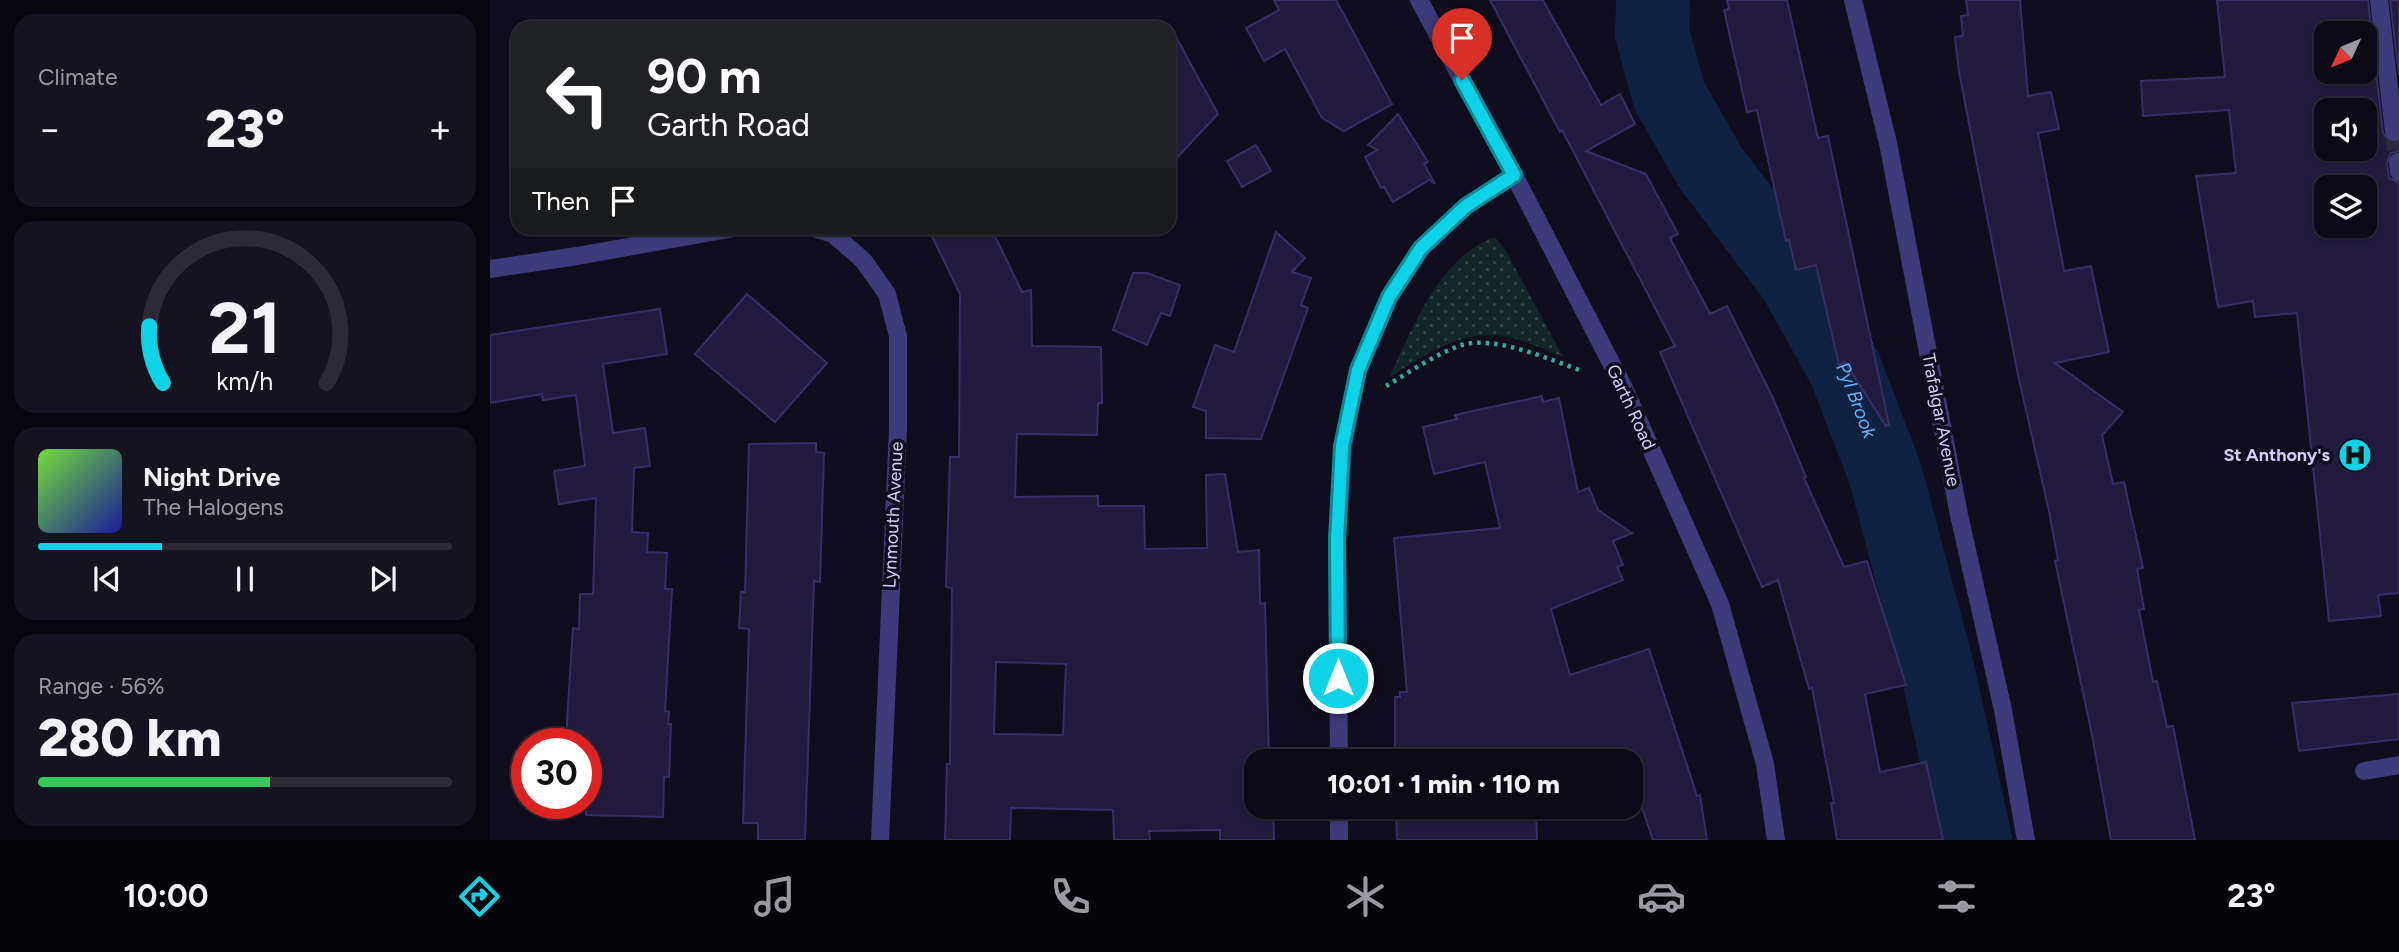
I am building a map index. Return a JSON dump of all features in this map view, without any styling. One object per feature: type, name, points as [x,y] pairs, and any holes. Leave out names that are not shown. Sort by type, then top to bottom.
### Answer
[{"type":"street","name":"Garth Road","points":[[1419,0],[1514,175],[1623,386],[1720,604],[1765,764],[1776,840]]},
{"type":"street","name":"Trafalgar Avenue","points":[[1853,0],[1888,143],[1959,514],[2003,710],[2026,840]]},
{"type":"street","points":[[2379,0],[2394,132]]},
{"type":"street","points":[[1339,749],[1337,540],[1342,446],[1358,370],[1389,297],[1421,248],[1466,206],[1514,175]]},
{"type":"street","points":[[490,270],[696,235]]},
{"type":"street","name":"Lynmouth Avenue","points":[[834,235],[863,260],[887,294],[898,336],[898,428],[880,840]]},
{"type":"street","points":[[2364,771],[2399,765]]},
{"type":"street","points":[[1339,819],[1339,840]]},
{"type":"path","points":[[1350,408],[1420,365],[1464,344],[1507,345],[1623,386]]},
{"type":"green space","points":[[1495,237],[1505,249],[1563,357],[1508,337],[1476,336],[1436,349],[1389,378],[1418,317],[1443,277],[1458,260]]},
{"type":"building","points":[[1274,0],[1336,0],[1392,104],[1344,131],[1322,118],[1285,49],[1264,61],[1246,28],[1279,10]]},
{"type":"building","points":[[1490,0],[1543,0],[1601,105],[1620,94],[1635,124],[1586,151],[1646,174],[1678,234],[1670,238],[1710,314],[1727,306],[1772,396],[1806,477],[1804,478],[1844,567],[1867,561],[1906,685],[1865,694],[1880,772],[1926,762],[1943,840],[1837,840],[1831,803],[1834,803],[1812,688],[1809,689],[1778,580],[1762,587],[1660,352],[1675,346],[1562,130],[1560,132]]},
{"type":"building","points":[[1727,0],[1787,0],[1818,138],[1828,136],[1889,425],[1886,426],[1845,362],[1839,365],[1816,265],[1796,270],[1789,240],[1786,241],[1757,110],[1747,112],[1724,10],[1729,9]]},
{"type":"building","points":[[1966,0],[2020,0],[2028,96],[2051,92],[2059,129],[2038,133],[2064,271],[2091,266],[2109,352],[2055,363],[2123,412],[2102,435],[2113,484],[2124,482],[2143,568],[2137,569],[2144,609],[2139,610],[2153,682],[2157,681],[2167,727],[2173,726],[2195,840],[2111,840],[2055,561],[2058,560],[2049,511],[2018,375],[1959,72],[1955,37],[1963,36],[1961,16],[1968,15]]},
{"type":"building","points":[[2217,0],[2368,0],[2370,21],[2314,21],[2314,84],[2377,84],[2377,80],[2383,133],[2389,142],[2399,142],[2399,151],[2391,153],[2387,163],[2389,178],[2399,183],[2399,593],[2378,595],[2381,616],[2329,621],[2297,313],[2255,317],[2253,301],[2218,307],[2196,176],[2236,173],[2229,110],[2143,116],[2141,81],[2225,77]]},
{"type":"building","points":[[2390,0],[2399,0],[2399,75]]},
{"type":"building","points":[[1176,37],[1218,114],[1176,159]]},
{"type":"building","points":[[1398,114],[1428,162],[1424,164],[1435,184],[1429,180],[1393,202],[1384,187],[1381,188],[1365,157],[1377,150],[1368,145]]},
{"type":"building","points":[[1256,145],[1271,171],[1242,187],[1227,161]]},
{"type":"building","points":[[1276,232],[1305,258],[1292,272],[1311,278],[1301,305],[1308,308],[1261,439],[1206,438],[1206,411],[1193,407],[1215,345],[1234,352]]},
{"type":"building","points":[[931,235],[994,235],[1022,292],[1031,290],[1032,346],[1101,347],[1102,403],[1098,403],[1097,435],[1017,434],[1015,497],[1098,496],[1098,506],[1144,506],[1145,549],[1207,548],[1206,475],[1225,474],[1238,552],[1259,550],[1260,604],[1265,603],[1269,749],[1244,749],[1244,819],[1273,819],[1274,840],[1220,840],[1220,830],[1149,831],[1150,840],[1114,840],[1113,810],[1011,808],[1010,840],[945,840],[947,764],[950,764],[952,588],[946,587],[950,457],[959,457],[960,294]],"holes":[[[996,662],[1066,664],[1063,735],[994,734]]]},
{"type":"building","points":[[1133,273],[1147,273],[1180,285],[1170,316],[1161,313],[1147,345],[1113,330]]},
{"type":"building","points":[[747,294],[827,363],[775,422],[695,354]]},
{"type":"building","points":[[660,309],[667,354],[603,364],[613,433],[645,428],[650,466],[634,468],[632,532],[648,533],[647,552],[667,553],[665,589],[672,589],[665,711],[669,712],[668,724],[671,724],[669,777],[664,777],[663,817],[602,815],[602,728],[567,728],[573,628],[579,629],[580,594],[593,594],[596,498],[559,504],[554,471],[585,466],[576,395],[543,400],[542,394],[490,403],[490,335]]},
{"type":"building","points":[[1542,396],[1543,402],[1559,398],[1578,492],[1589,488],[1598,510],[1632,533],[1613,541],[1623,565],[1617,567],[1623,580],[1551,609],[1570,675],[1649,649],[1697,796],[1700,795],[1707,840],[1653,840],[1643,810],[1643,749],[1395,749],[1395,697],[1400,697],[1400,692],[1407,692],[1394,538],[1500,528],[1485,462],[1434,474],[1423,427],[1457,419],[1455,415]]},
{"type":"building","points":[[816,443],[816,452],[824,453],[820,582],[814,581],[805,840],[758,840],[758,823],[743,823],[749,629],[739,628],[741,592],[745,592],[749,444]]},
{"type":"building","points":[[2399,694],[2399,739],[2299,751],[2292,703]]},
{"type":"building","points":[[1396,819],[1536,819],[1537,840],[1397,840]]},
{"type":"waterway","name":"Pyl Brook","points":[[1653,0],[1652,33],[1669,95],[1710,167],[1795,279],[1845,369],[1885,473],[1937,668],[1975,840]]},
{"type":"tunnel","points":[[2394,132],[2398,162]]},
{"type":"place","name":"St Anthony's","points":[[2355,455]]},
{"type":"route","points":[[1338,678],[1337,540],[1342,446],[1358,370],[1389,297],[1421,248],[1466,206],[1514,175],[1462,80]]}]
